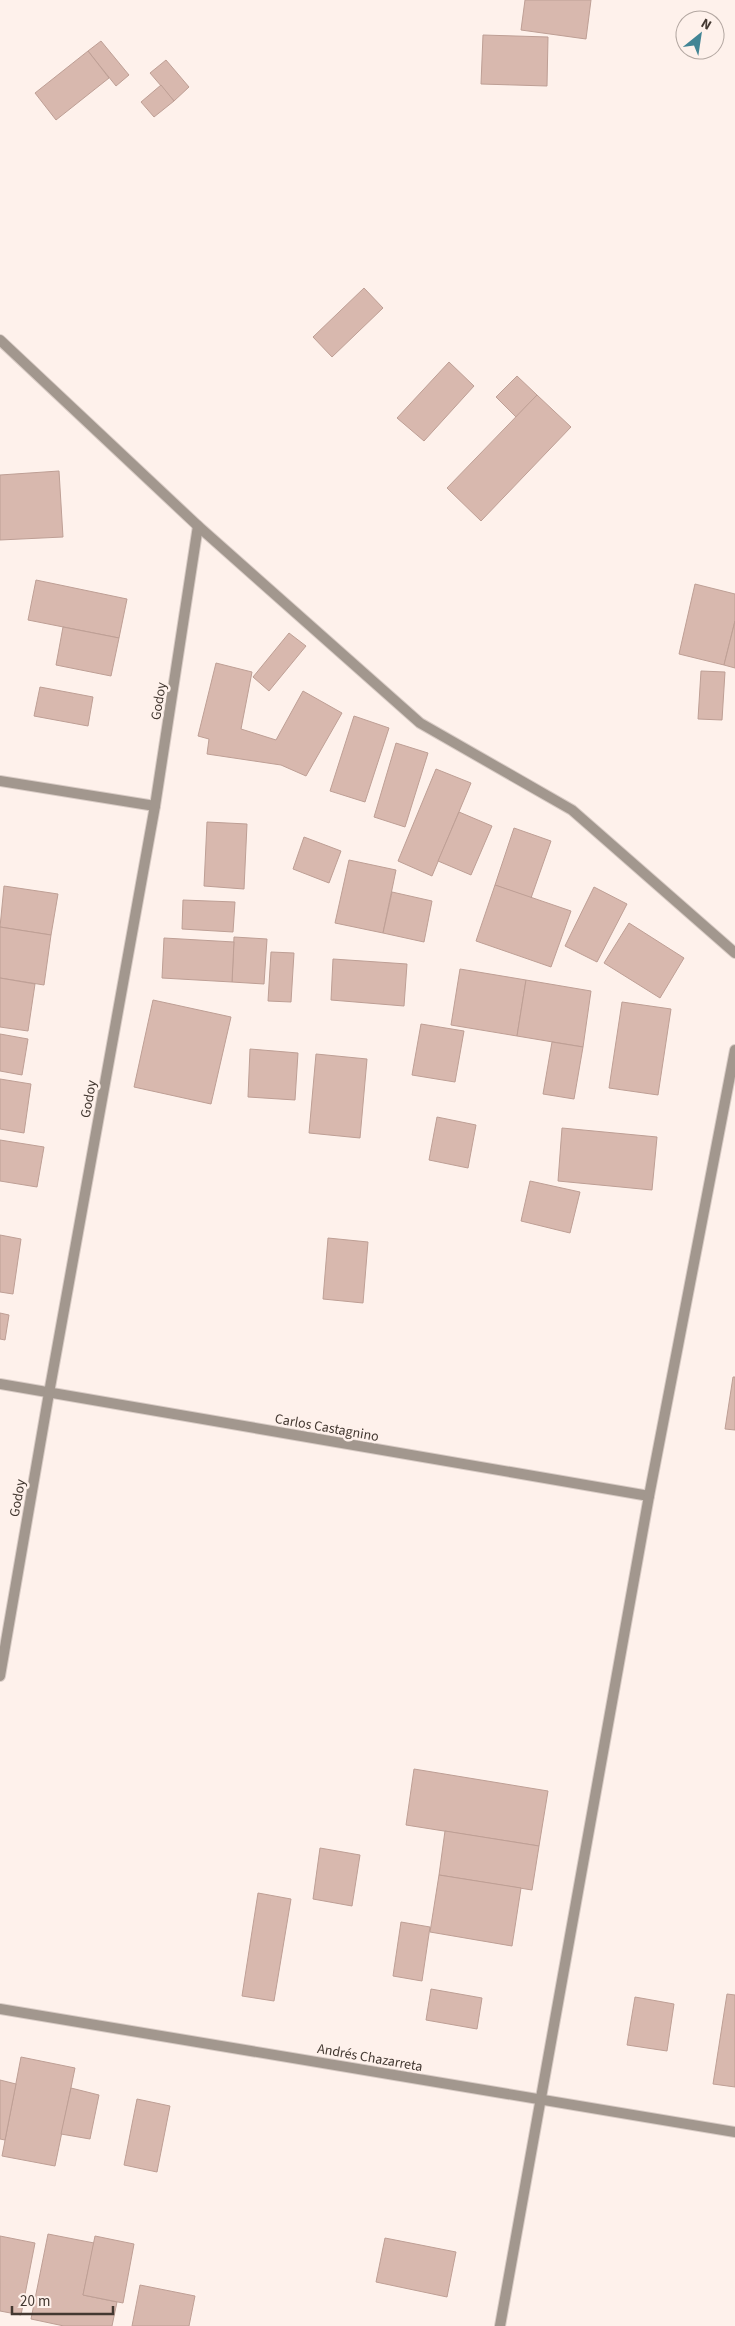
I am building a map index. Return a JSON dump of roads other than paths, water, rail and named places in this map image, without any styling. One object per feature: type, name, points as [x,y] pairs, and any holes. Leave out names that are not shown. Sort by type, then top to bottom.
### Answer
[{"type":"street","points":[[0,340],[198,526],[420,723],[572,810],[735,954]]},
{"type":"street","name":"Godoy","points":[[0,1676],[49,1393],[156,806],[198,526]]},
{"type":"street","points":[[0,781],[156,806]]},
{"type":"street","points":[[500,2326],[649,1496],[735,1050]]},
{"type":"street","name":"Carlos Castagnino","points":[[0,1384],[649,1496]]},
{"type":"street","name":"Andrés Chazarreta","points":[[0,2009],[735,2132]]}]
